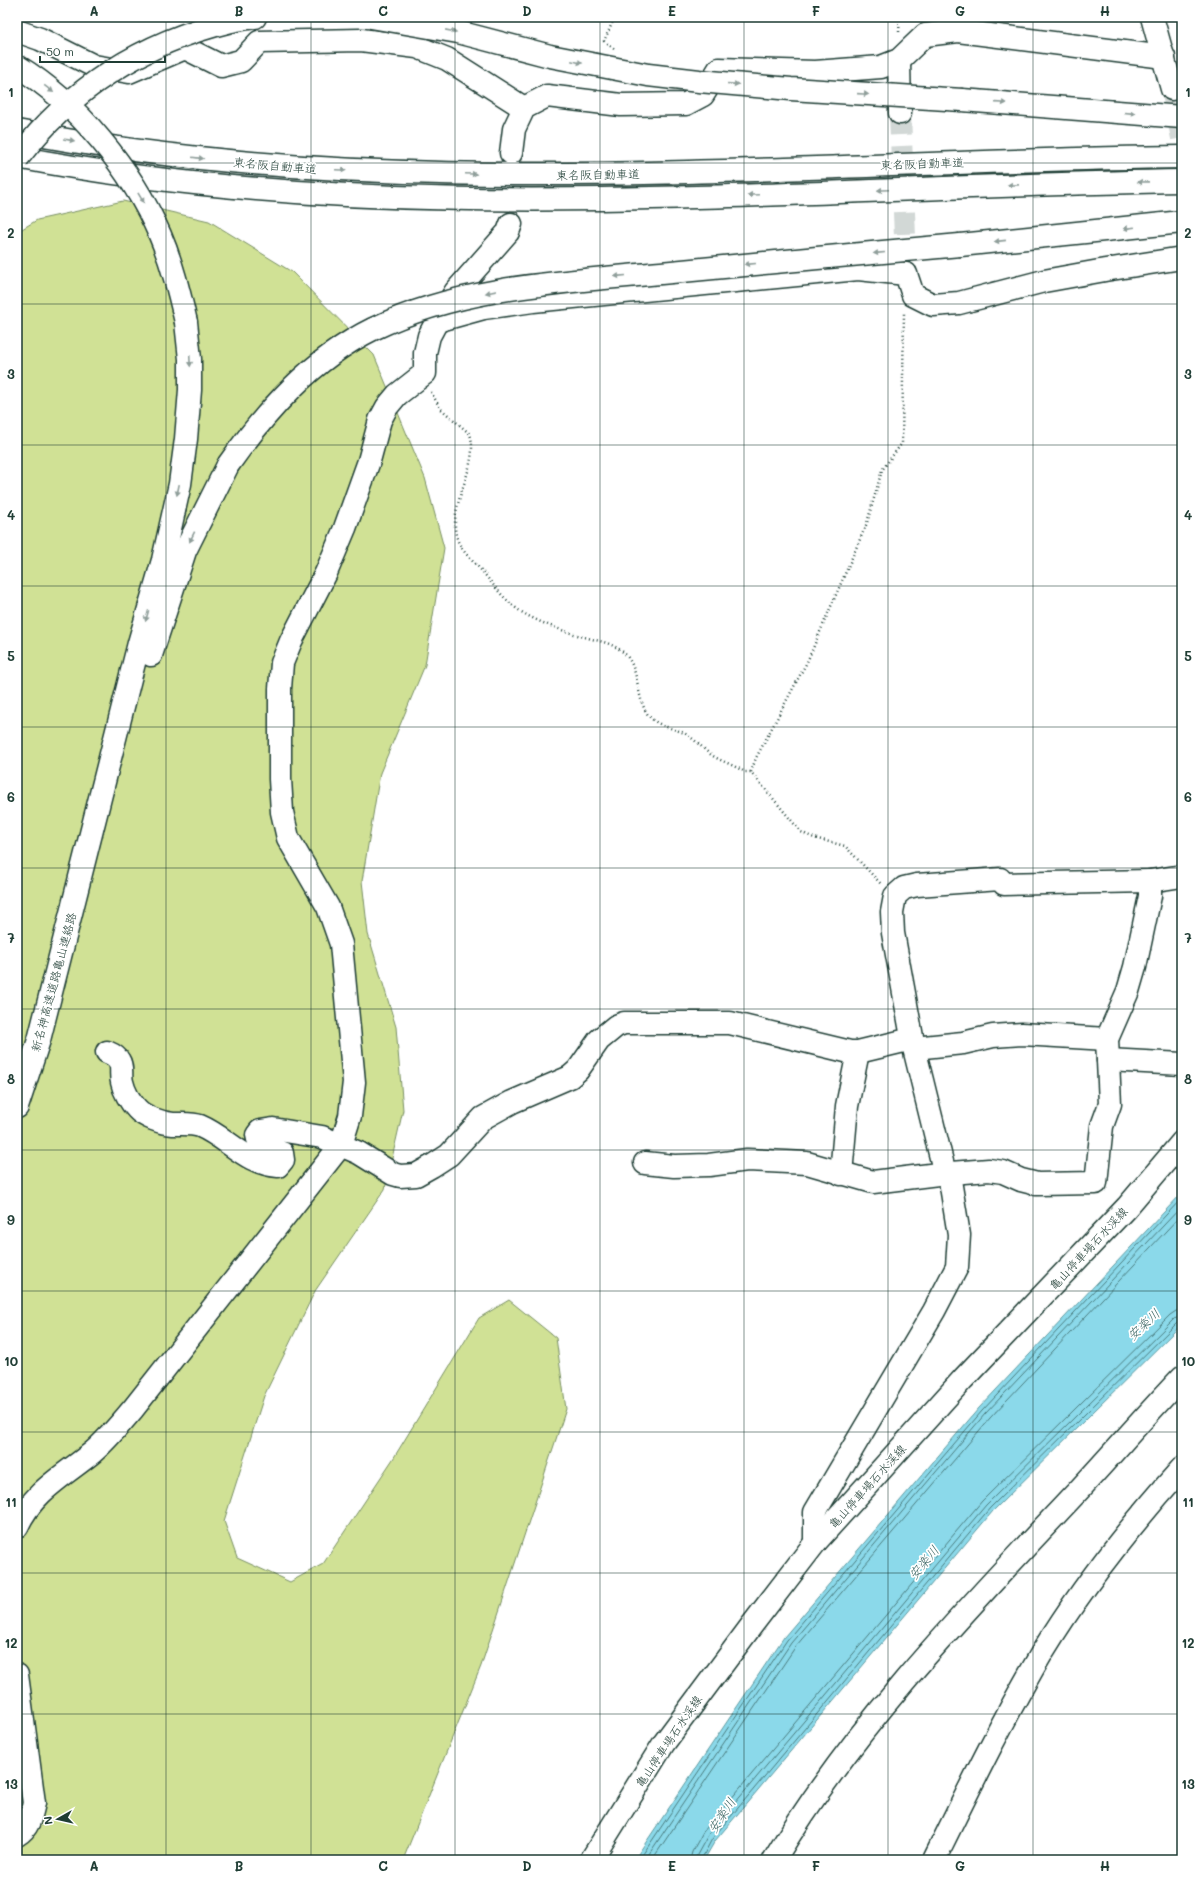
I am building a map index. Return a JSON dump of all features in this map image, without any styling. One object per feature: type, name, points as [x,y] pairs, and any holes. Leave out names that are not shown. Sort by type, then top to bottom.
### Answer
[{"type":"main road","points":[[17,158],[46,124],[71,100],[96,80],[127,61],[155,47],[200,29],[255,17]]},
{"type":"main road","points":[[371,17],[458,32],[550,56],[648,75],[784,88],[1182,117]]},
{"type":"main road","points":[[1152,17],[1172,89]]},
{"type":"main road","points":[[17,31],[40,39],[94,66],[129,72],[185,48],[221,66],[241,61],[259,42],[361,40],[397,43],[417,47],[447,59],[524,108]]},
{"type":"main road","points":[[511,153],[514,129],[524,108],[547,96],[621,105],[686,104],[703,95],[719,69],[815,72],[881,67],[899,60],[925,35],[958,31],[1164,56]]},
{"type":"main road","points":[[899,60],[900,113]]},
{"type":"main road","points":[[17,66],[58,95],[87,125],[116,159],[142,200],[160,234],[173,270],[186,322],[190,360],[190,390],[186,439],[180,484],[163,560],[139,643],[73,902]]},
{"type":"main road","name":"東名阪自動車道","points":[[17,131],[140,151],[293,167],[497,175],[633,174],[989,160],[1182,157]]},
{"type":"main road","name":"東名阪自動車道","points":[[17,158],[134,176],[225,186],[404,198],[490,200],[663,198],[992,186],[1182,182]]},
{"type":"main road","points":[[73,902],[185,551],[228,465],[263,419],[307,373],[346,344],[372,330],[409,314],[444,302],[525,286],[960,245],[1182,222]]},
{"type":"main road","points":[[17,1527],[22,1516],[33,1500],[47,1486],[93,1452],[111,1435],[341,1144],[350,1116],[354,1082],[341,944],[328,907],[288,838],[282,812],[280,779],[280,689],[282,663],[290,641],[326,573],[345,528],[369,461],[380,420],[387,407],[397,395],[425,373],[425,353],[429,336],[437,321],[456,291],[508,232],[511,224]]},
{"type":"main road","points":[[905,237],[906,274],[913,295],[932,305],[959,304],[1044,281],[1182,258]]},
{"type":"main road","points":[[437,321],[484,308],[533,301],[858,269],[906,274]]},
{"type":"main road","points":[[815,1543],[815,1512],[934,1311],[957,1267],[959,1235],[947,1174],[913,1043],[893,933],[892,912],[895,896],[904,888],[917,885],[1000,879],[1004,884],[1150,881],[1182,876]]},
{"type":"main road","points":[[646,1163],[674,1166],[709,1165],[747,1160],[765,1160],[807,1163],[873,1182],[989,1170],[1004,1172],[1021,1180],[1037,1184],[1096,1184],[1102,1126],[1110,1104],[1107,1039],[1128,991],[1135,967],[1150,896],[1150,881]]},
{"type":"main road","name":"新名神高速道路亀山連絡路","points":[[17,1107],[39,1040],[73,902]]},
{"type":"main road","points":[[107,1052],[121,1062],[122,1082],[137,1110],[158,1121],[172,1124],[198,1125],[257,1162],[278,1166],[283,1160],[282,1153],[261,1144],[257,1135],[260,1131],[273,1130],[322,1137],[341,1144],[359,1153],[386,1171],[400,1176],[423,1172],[449,1155],[483,1118],[512,1102],[570,1077],[578,1070],[599,1040],[616,1026],[624,1023],[730,1023],[850,1052],[913,1043],[963,1043],[993,1036],[1022,1034],[1107,1039]]},
{"type":"main road","points":[[841,1174],[847,1106],[858,1052]]},
{"type":"main road","points":[[1108,1060],[1182,1064]]},
{"type":"main road","name":"亀山停車場石水渓線","points":[[591,1860],[664,1743],[752,1624],[815,1543],[963,1379],[1127,1207],[1182,1142]]},
{"type":"main road","points":[[774,1860],[801,1816],[828,1778],[869,1724],[934,1646],[992,1580],[1078,1491],[1182,1377]]},
{"type":"main road","points":[[934,1860],[996,1734],[1044,1650],[1082,1592],[1141,1514],[1182,1468]]},
{"type":"main road","points":[[17,1675],[34,1803],[30,1820],[24,1831],[17,1835]]},
{"type":"path","points":[[751,772],[756,758],[807,662],[867,523],[882,470],[902,443],[904,298],[913,295]]},
{"type":"path","points":[[425,373],[432,395],[440,408],[470,434],[472,440],[470,459],[455,519],[456,536],[464,550],[510,604],[524,613],[585,637],[601,640],[616,647],[625,654],[634,671],[644,707],[654,721],[682,732],[696,740],[710,754],[745,772],[751,772]]},
{"type":"path","points":[[751,772],[801,832],[814,838],[845,846],[852,851],[874,877],[895,896]]},
{"type":"green space","points":[[123,201],[209,221],[292,272],[374,355],[425,478],[444,548],[425,665],[380,773],[362,881],[368,934],[396,1027],[403,1110],[385,1189],[315,1291],[264,1396],[224,1521],[237,1558],[290,1582],[323,1564],[393,1459],[479,1318],[509,1300],[556,1338],[566,1409],[481,1666],[403,1860],[17,1860],[17,232],[37,220]]},
{"type":"water","name":"安楽川","points":[[1182,1193],[1182,1324],[993,1511],[715,1841],[704,1860],[634,1860],[784,1637],[979,1408]]},
{"type":"tunnel","points":[[1172,89],[1182,138]]},
{"type":"tunnel","points":[[900,113],[905,237]]},
{"type":"tunnel","points":[[511,155],[511,224]]}]
